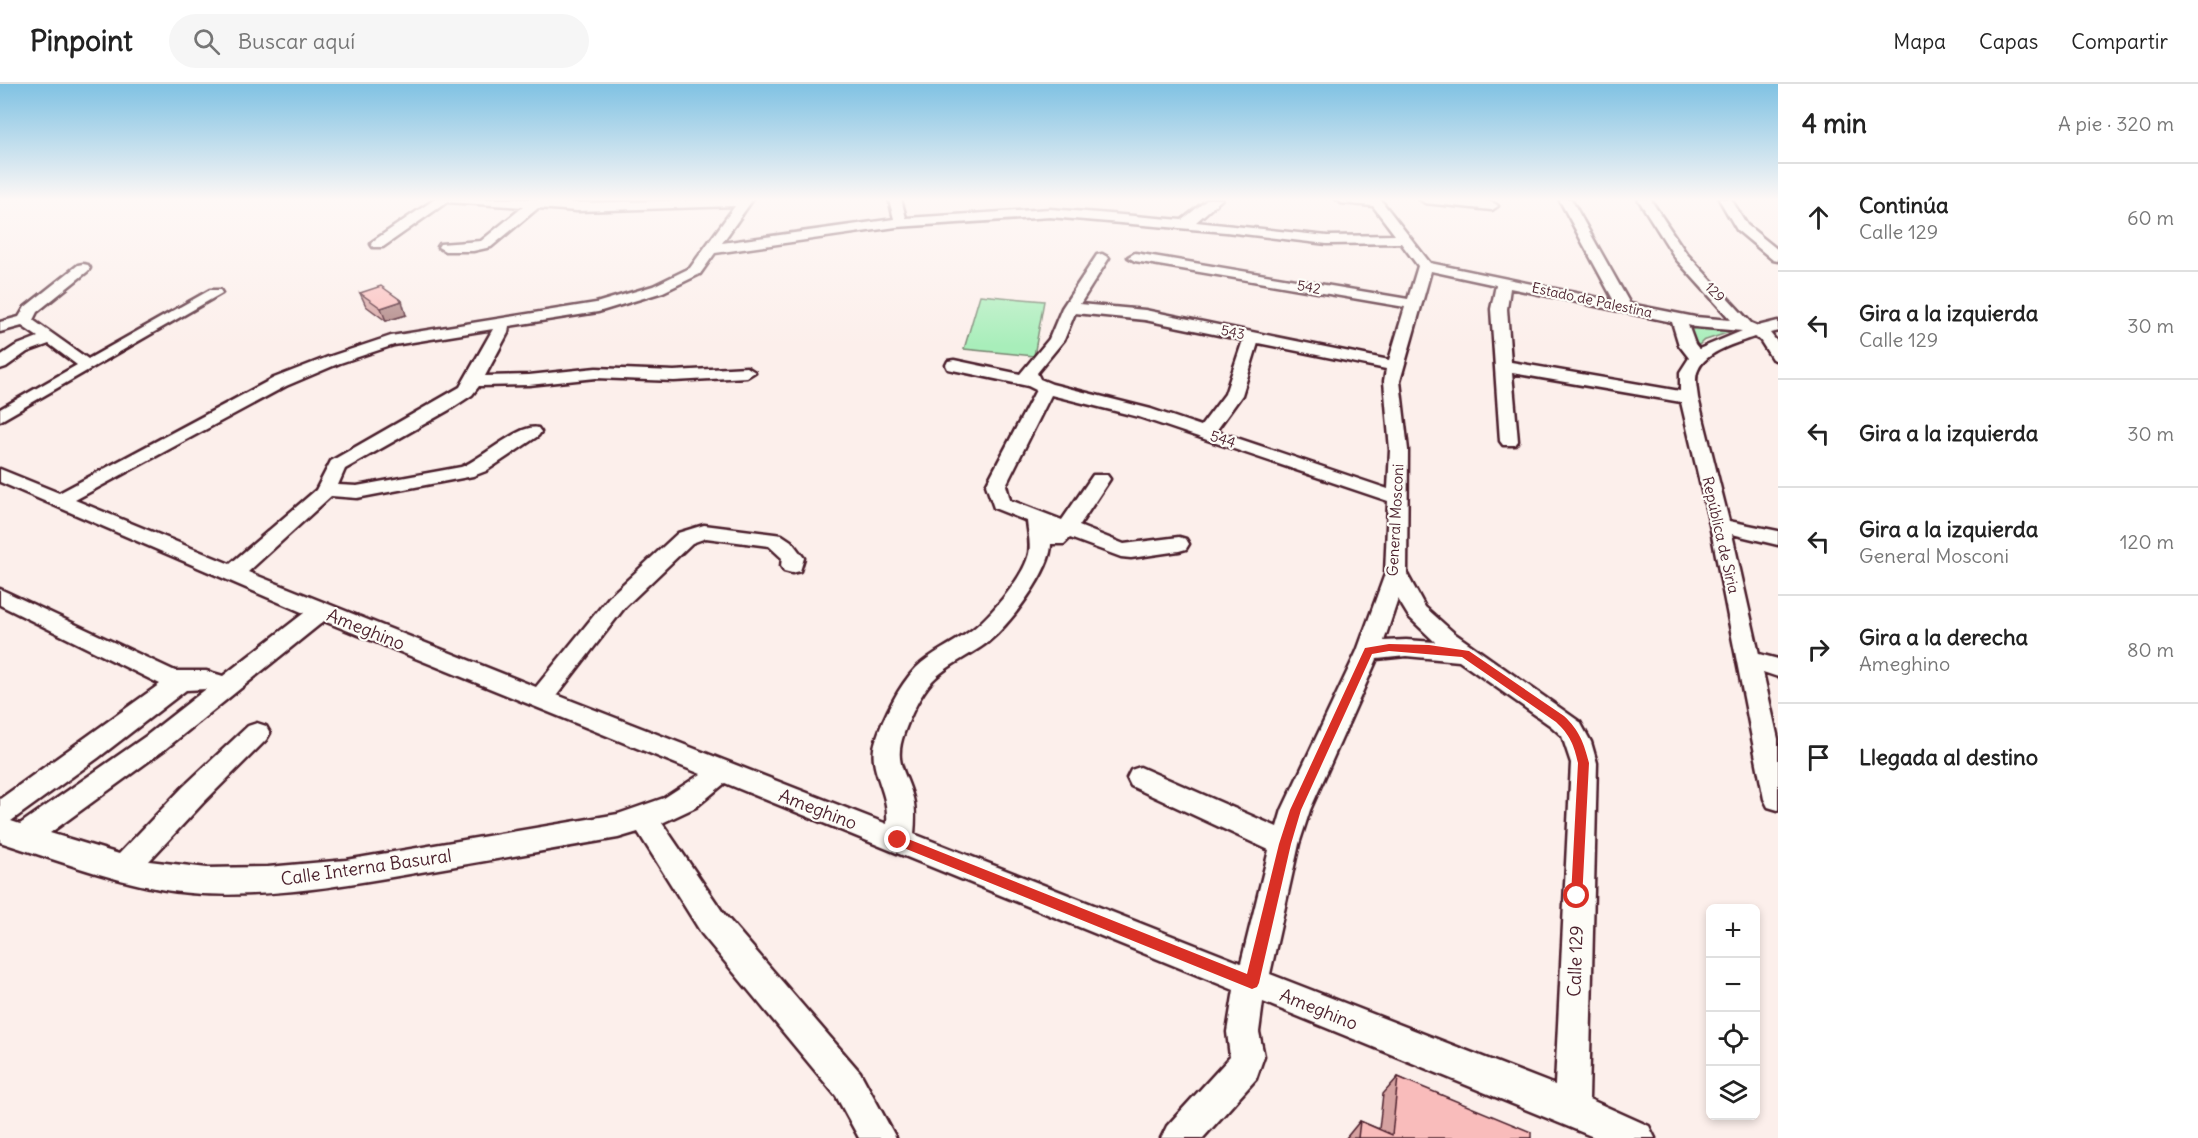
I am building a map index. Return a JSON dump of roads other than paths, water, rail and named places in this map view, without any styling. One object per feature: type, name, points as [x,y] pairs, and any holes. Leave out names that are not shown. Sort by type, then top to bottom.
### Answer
[{"type":"street","points":[[60,500],[313,367],[391,341],[501,325],[598,307],[658,289],[695,271],[712,249],[717,248]]},
{"type":"street","points":[[1410,248],[1425,266]]},
{"type":"street","points":[[1592,248],[1624,306]]},
{"type":"street","name":"129","points":[[1676,248],[1752,329],[1766,337],[1778,356]]},
{"type":"street","name":"542","points":[[1135,257],[1412,304]]},
{"type":"street","points":[[1102,258],[1071,308],[1056,340],[1028,373],[1040,385],[1023,435],[996,485],[1001,504],[1066,530],[1131,552],[1179,544]]},
{"type":"street","name":"Estado de Palestina","points":[[1425,266],[1709,324],[1752,329]]},
{"type":"street","name":"General Mosconi","points":[[1179,1138],[1244,1067],[1247,1056],[1243,1032],[1245,1011],[1285,844],[1296,810],[1369,651],[1396,574],[1399,450],[1392,381],[1412,304],[1425,266]]},
{"type":"street","points":[[0,327],[25,320],[30,310],[83,268]]},
{"type":"street","points":[[1504,283],[1499,309],[1509,441]]},
{"type":"street","points":[[3,412],[178,316],[215,293]]},
{"type":"street","name":"543","points":[[1071,308],[1145,315],[1395,366]]},
{"type":"street","points":[[1056,340],[1111,310]]},
{"type":"street","points":[[1678,318],[1687,345],[1698,358],[1752,329],[1778,326]]},
{"type":"street","points":[[25,320],[29,326],[75,355],[86,365]]},
{"type":"street","points":[[234,573],[326,490],[338,465],[466,391],[474,381],[500,333],[501,325]]},
{"type":"street","points":[[1204,433],[1233,395],[1252,336]]},
{"type":"street","points":[[0,364],[21,350],[50,338]]},
{"type":"street","name":"República de Siria","points":[[1698,358],[1689,372],[1689,398],[1720,525],[1778,799]]},
{"type":"street","name":"544","points":[[954,365],[1145,412],[1397,498]]},
{"type":"street","points":[[1503,366],[1689,398]]},
{"type":"street","points":[[474,381],[529,380],[596,373],[674,376],[747,372]]},
{"type":"street","points":[[326,490],[357,492],[466,472],[479,467],[532,432]]},
{"type":"street","name":"Ameghino","points":[[0,475],[321,611],[1571,1109],[1637,1138]]},
{"type":"street","points":[[898,840],[902,814],[900,798],[887,771],[885,751],[892,730],[922,676],[939,661],[988,629],[1038,560],[1066,530],[1100,479]]},
{"type":"street","points":[[1037,519],[1040,545],[1038,560]]},
{"type":"street","points":[[1720,525],[1778,538]]},
{"type":"street","points":[[541,698],[617,602],[685,538],[695,532],[721,532],[775,540],[784,546],[793,558],[792,566]]},
{"type":"street","name":"Calle 129","points":[[1396,574],[1417,612],[1465,653],[1566,724],[1578,742],[1584,763],[1571,1109]]},
{"type":"street","points":[[0,596],[169,678],[181,681],[197,679],[225,685]]},
{"type":"street","points":[[11,834],[156,743],[225,685],[321,611]]},
{"type":"street","points":[[1369,651],[1406,648],[1465,653]]},
{"type":"street","points":[[1749,660],[1778,668]]},
{"type":"street","points":[[0,814],[89,751],[181,681]]},
{"type":"street","points":[[124,868],[193,795],[258,733]]},
{"type":"street","name":"Calle Interna Basural","points":[[11,834],[161,877],[207,881],[311,878],[645,820],[700,792],[721,771]]},
{"type":"street","points":[[1140,778],[1285,844]]},
{"type":"street","points":[[645,820],[713,924],[848,1084],[878,1138]]}]
